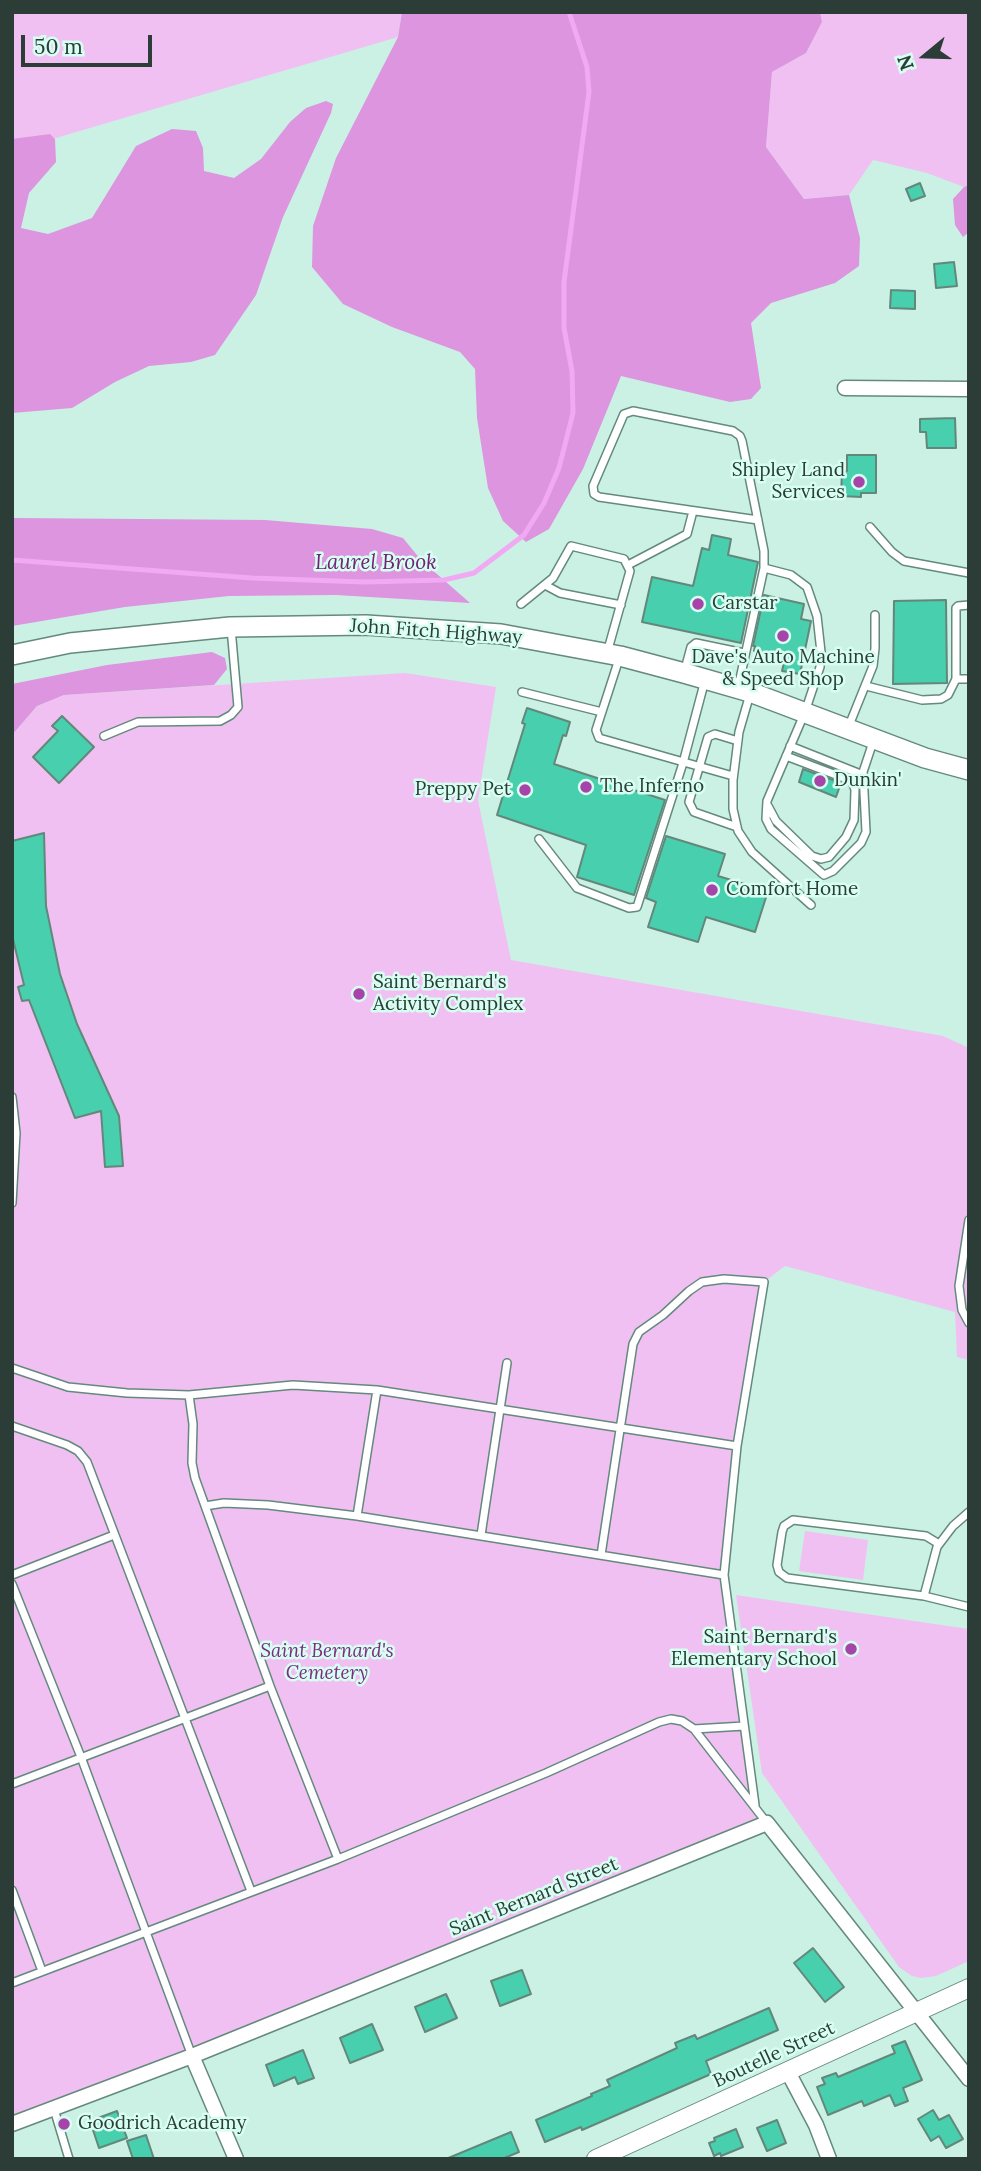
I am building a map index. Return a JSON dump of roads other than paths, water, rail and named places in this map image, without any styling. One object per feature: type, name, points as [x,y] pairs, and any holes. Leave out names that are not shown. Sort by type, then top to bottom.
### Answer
[{"type":"main road","name":"John Fitch Highway","points":[[12,655],[84,641],[230,627],[366,625],[488,633],[613,655],[744,690],[925,758],[969,770]]},
{"type":"street","points":[[845,388],[969,389]]},
{"type":"street","points":[[768,1823],[969,2079]]},
{"type":"street","name":"Saint Bernard Street","points":[[12,2123],[192,2056],[768,1823]]},
{"type":"street","name":"Boutelle Street","points":[[596,2159],[969,1988]]},
{"type":"street","points":[[192,2056],[236,2159]]},
{"type":"street","points":[[788,2072],[816,2125],[829,2159]]},
{"type":"lane","points":[[758,520],[599,497],[594,494],[593,486],[622,418],[628,411],[737,433],[743,441],[764,551],[764,568],[744,653],[744,690],[733,776],[733,809],[737,827],[752,852],[811,905]]},
{"type":"lane","points":[[628,565],[687,534],[693,511]]},
{"type":"lane","points":[[870,527],[904,562],[969,573]]},
{"type":"lane","points":[[521,604],[553,578],[571,546],[624,559],[629,571],[602,712],[596,730],[599,738],[733,776]]},
{"type":"lane","points":[[764,568],[791,575],[801,582],[811,597],[817,615],[820,667],[765,812],[771,829],[816,871],[827,875],[833,872],[861,843],[866,832],[863,775],[874,738]]},
{"type":"lane","points":[[545,585],[560,593],[621,605]]},
{"type":"lane","points":[[866,686],[922,701],[948,695],[956,679],[956,608],[969,606]]},
{"type":"lane","points":[[848,729],[866,686],[874,656],[875,615]]},
{"type":"lane","points":[[104,736],[138,722],[220,721],[231,715],[238,707],[230,627]]},
{"type":"lane","points":[[684,673],[691,647],[696,643],[744,653]]},
{"type":"lane","points":[[539,839],[577,888],[629,908],[637,907],[683,763],[705,679]]},
{"type":"lane","points":[[956,679],[969,679]]},
{"type":"lane","points":[[522,692],[602,712]]},
{"type":"lane","points":[[737,827],[694,812],[689,803],[711,734],[738,741]]},
{"type":"lane","points":[[790,746],[863,775]]},
{"type":"lane","points":[[770,795],[768,806],[772,816],[812,856],[821,859],[829,857],[849,831],[855,814],[855,790],[852,781],[786,756]]},
{"type":"lane","points":[[12,1097],[16,1133],[12,1203]]},
{"type":"lane","points":[[969,1220],[959,1286],[962,1310],[969,1323]]},
{"type":"lane","points":[[601,1555],[633,1344],[639,1332],[702,1282],[724,1279],[764,1282],[737,1446],[724,1575],[755,1805]]},
{"type":"lane","points":[[481,1535],[507,1363]]},
{"type":"lane","points":[[12,1368],[68,1387],[189,1395],[293,1385],[377,1390],[737,1446]]},
{"type":"lane","points":[[357,1516],[377,1390]]},
{"type":"lane","points":[[189,1395],[195,1478],[270,1686],[338,1859]]},
{"type":"lane","points":[[12,1426],[67,1445],[78,1451],[87,1462],[251,1892]]},
{"type":"lane","points":[[205,1506],[224,1503],[268,1505],[357,1516],[724,1575]]},
{"type":"lane","points":[[924,1596],[939,1544],[969,1512]]},
{"type":"lane","points":[[939,1544],[926,1536],[798,1520],[788,1522],[782,1532],[777,1565],[782,1576],[924,1596],[969,1607]]},
{"type":"lane","points":[[12,1575],[114,1535]]},
{"type":"lane","points":[[12,1584],[192,2056]]},
{"type":"lane","points":[[12,1784],[270,1686]]},
{"type":"lane","points":[[12,1983],[338,1859],[671,1719],[682,1721],[694,1729],[768,1823]]},
{"type":"lane","points":[[694,1729],[744,1726]]},
{"type":"lane","points":[[12,1890],[42,1971]]},
{"type":"lane","points":[[54,2108],[69,2159]]},
{"type":"waterway","name":"Laurel Brook","points":[[12,560],[252,578],[364,582],[444,580],[474,573],[524,535],[544,503],[559,468],[573,413],[572,371],[564,328],[564,282],[589,92],[587,67],[569,12]]},
{"type":"place","name":"Shipley Land Services","points":[[859,482]]},
{"type":"place","name":"Carstar","points":[[698,604]]},
{"type":"place","name":"Dave's Auto Machine & Speed Shop","points":[[783,636]]},
{"type":"place","name":"Dunkin'","points":[[820,781]]},
{"type":"place","name":"The Inferno","points":[[586,787]]},
{"type":"place","name":"Preppy Pet","points":[[525,790]]},
{"type":"place","name":"Comfort Home","points":[[712,890]]},
{"type":"place","name":"Saint Bernard's Activity Complex","points":[[359,994]]},
{"type":"place","name":"Saint Bernard's Elementary School","points":[[851,1649]]},
{"type":"place","name":"Goodrich Academy","points":[[64,2124]]},
{"type":"park label","name":"Saint Bernard's Cemetery","points":[[327,1663]]}]
